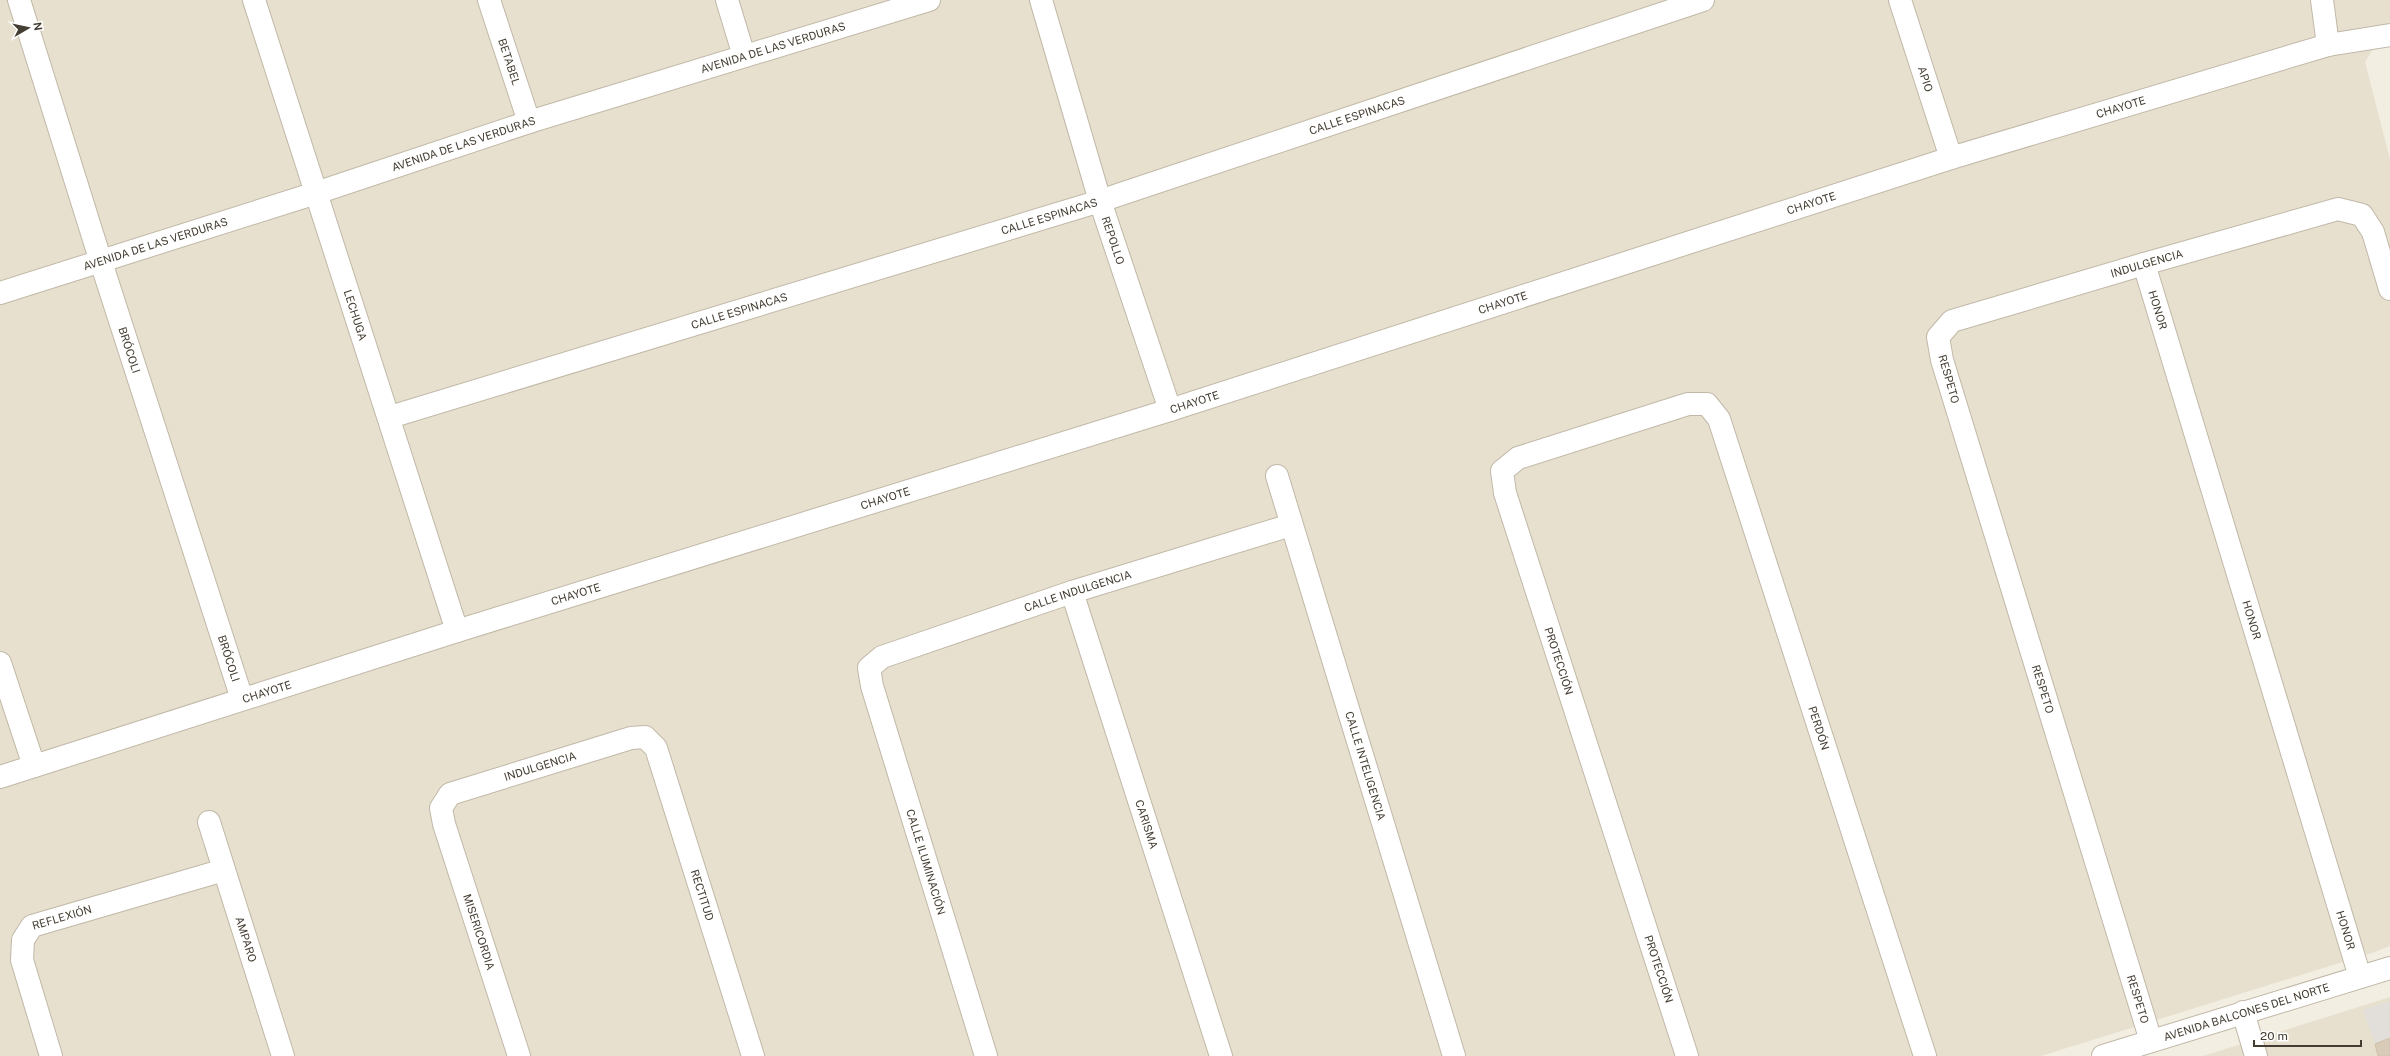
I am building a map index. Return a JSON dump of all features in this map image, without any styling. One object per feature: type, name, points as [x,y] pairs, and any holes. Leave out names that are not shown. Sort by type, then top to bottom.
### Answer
[{"type":"street","name":"BRÓCOLI","points":[[19,0],[101,262],[242,699]]},
{"type":"street","name":"LECHUGA","points":[[254,0],[458,631]]},
{"type":"street","name":"BETABEL","points":[[489,0],[530,122]]},
{"type":"street","points":[[727,0],[744,56]]},
{"type":"street","name":"AVENIDA DE LAS VERDURAS","points":[[0,293],[316,193],[530,122],[930,0]]},
{"type":"street","name":"REPOLLO","points":[[1042,0],[1100,201],[1170,410]]},
{"type":"street","name":"CALLE ESPINACAS","points":[[390,417],[1100,201],[1703,0]]},
{"type":"street","name":"APIO","points":[[1900,0],[1951,158]]},
{"type":"street","points":[[2322,0],[2328,46]]},
{"type":"street","name":"CHAYOTE","points":[[0,777],[458,631],[1170,410],[1951,158],[2328,46],[2390,35]]},
{"type":"street","name":"INDULGENCIA","points":[[1938,337],[1952,321],[2144,264],[2338,210],[2362,215],[2373,232],[2390,289]]},
{"type":"street","name":"HONOR","points":[[2144,264],[2360,977]]},
{"type":"street","name":"RESPETO","points":[[1938,337],[1942,360],[2150,1041]]},
{"type":"street","name":"PROTECCIÓN","points":[[1687,1056],[1504,493],[1502,471],[1518,458],[1688,404],[1707,404]]},
{"type":"street","name":"PERDÓN","points":[[1707,404],[1719,419],[1925,1056]]},
{"type":"street","name":"CALLE INTELIGENCIA","points":[[1277,476],[1454,1056]]},
{"type":"street","name":"CALLE INDULGENCIA","points":[[870,668],[882,657],[1072,592],[1291,525]]},
{"type":"street","name":"CARISMA","points":[[1072,592],[1221,1056]]},
{"type":"street","points":[[0,663],[34,766]]},
{"type":"street","name":"CALLE ILUMINACIÓN","points":[[870,668],[872,686],[986,1056]]},
{"type":"street","name":"INDULGENCIA","points":[[441,808],[450,794],[631,738],[645,737]]},
{"type":"street","name":"RECTITUD","points":[[645,737],[656,748],[753,1056]]},
{"type":"street","name":"MISERICORDIA","points":[[441,808],[444,824],[519,1056]]},
{"type":"street","name":"AMPARO","points":[[209,822],[283,1056]]},
{"type":"street","name":"REFLEXIÓN","points":[[52,1056],[22,960],[22,940],[32,926],[224,870]]},
{"type":"street","name":"AVENIDA BALCONES DEL NORTE","points":[[2103,1056],[2390,968]]},
{"type":"street","points":[[2244,1012],[2256,1056]]},
{"type":"shaded area","points":[[0,0],[2390,0],[2390,21],[2365,62],[2390,159],[2390,946],[2375,952],[2041,1056],[0,1056]]},
{"type":"shaded area","points":[[2390,997],[2390,1056],[2203,1056]]},
{"type":"shaded area","points":[[2390,1001],[2390,1038],[2375,1044],[2363,1010]]},
{"type":"building","points":[[2390,1038],[2390,1056],[2378,1056],[2375,1044]]}]
